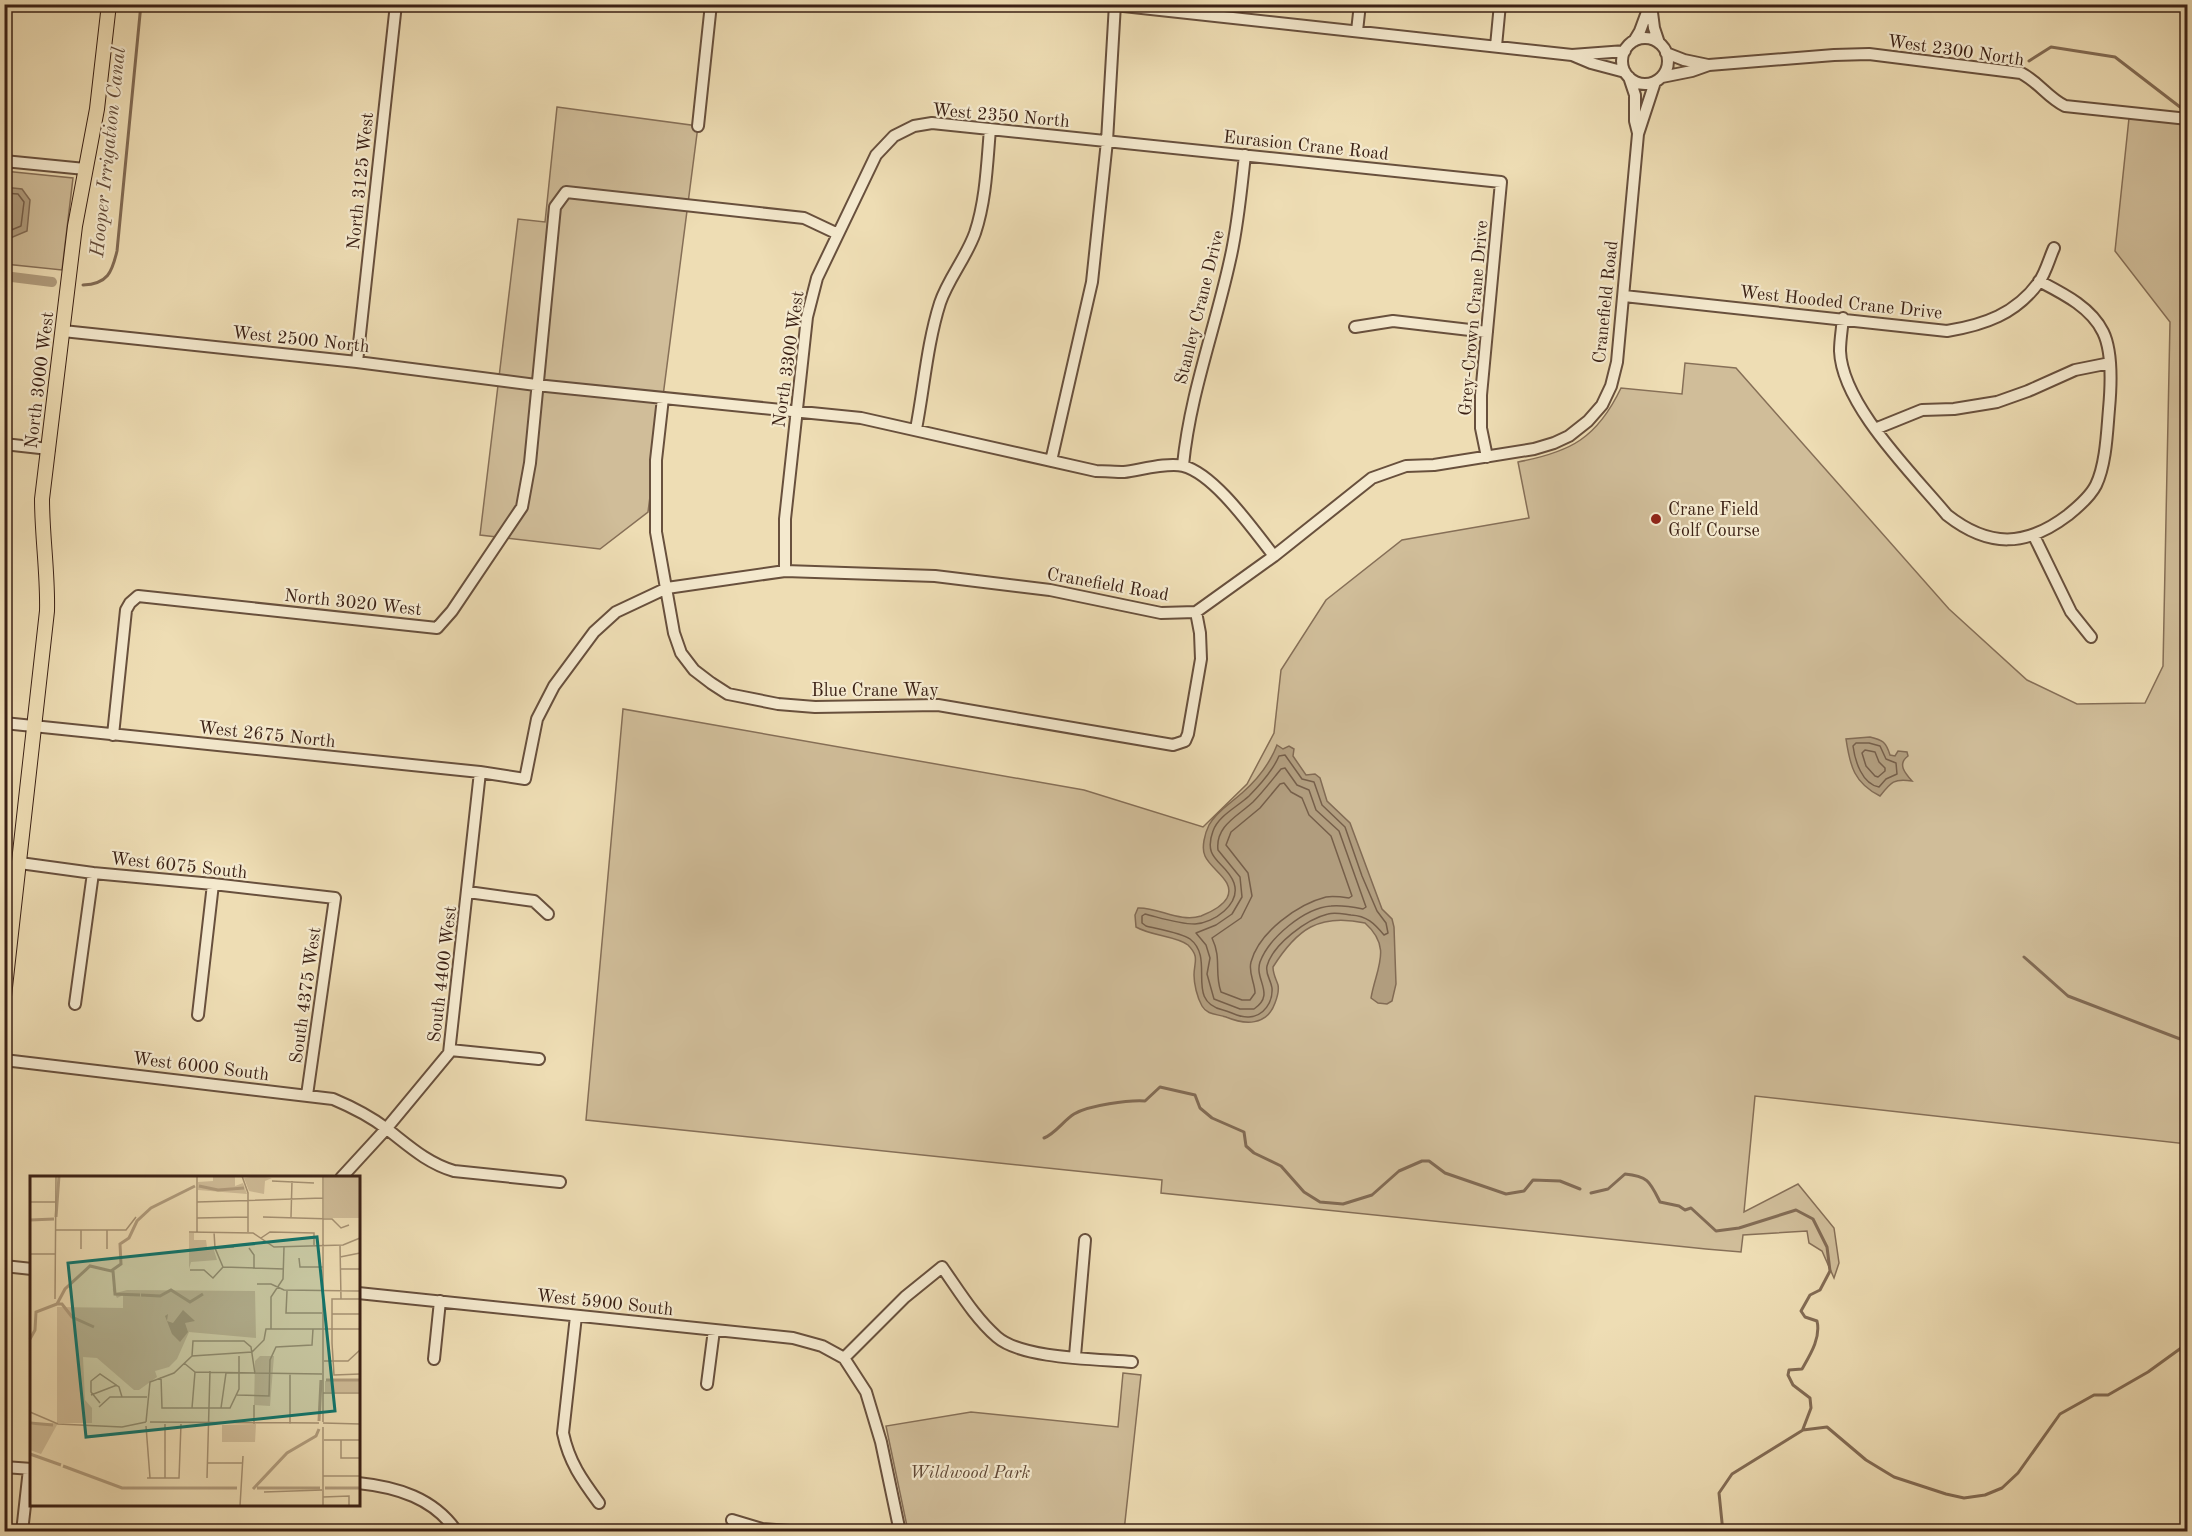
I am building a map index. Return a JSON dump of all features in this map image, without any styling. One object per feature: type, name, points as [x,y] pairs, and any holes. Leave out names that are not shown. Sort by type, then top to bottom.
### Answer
[{"type":"main road","name":"North 3000 West","points":[[4,996],[47,611],[48,584],[42,526],[42,499],[75,226],[97,110],[109,4]]},
{"type":"street","name":"North 3125 West","points":[[357,362],[396,4]]},
{"type":"street","points":[[698,126],[711,4]]},
{"type":"street","points":[[1357,31],[1360,4]]},
{"type":"street","points":[[1496,46],[1500,4]]},
{"type":"street","points":[[1627,74],[1623,57],[1640,31],[1650,4]]},
{"type":"street","points":[[1650,4],[1654,28],[1659,43],[1666,53],[1667,66],[1658,79]]},
{"type":"street","points":[[1051,461],[1092,282],[1107,141],[1112,5],[1572,55],[1625,51]]},
{"type":"street","points":[[1634,41],[1647,39],[1659,43]]},
{"type":"street","points":[[1666,53],[1683,60],[1709,65]]},
{"type":"street","name":"West 2300 North","points":[[1709,65],[1799,57],[1869,54],[2021,73],[2039,84],[2055,101],[2065,105],[2187,119]]},
{"type":"street","points":[[1572,55],[1627,74],[1641,84],[1709,65]]},
{"type":"street","name":"Cranefield Road","points":[[1627,74],[1635,95],[1635,121],[1638,134]]},
{"type":"street","name":"Cranefield Road","points":[[525,779],[537,719],[554,686],[594,632],[616,612],[667,588],[785,571],[935,576],[1050,591],[1161,613],[1196,612],[1274,556],[1372,478],[1406,466],[1434,465],[1487,457],[1554,443],[1569,436],[1602,405],[1611,386],[1617,362],[1638,134],[1658,79]]},
{"type":"street","name":"West 2350 North","points":[[894,136],[914,126],[932,123],[1107,141]]},
{"type":"street","points":[[916,429],[925,386],[928,351],[941,302],[975,235],[982,209],[990,129]]},
{"type":"street","name":"North 3300 West","points":[[785,571],[785,519],[807,317],[817,278],[838,234],[876,155],[894,136]]},
{"type":"street","name":"Eurasion Crane Road","points":[[1107,141],[1502,182]]},
{"type":"street","name":"Stanley Crane Drive","points":[[1183,465],[1191,405],[1230,261],[1245,155]]},
{"type":"street","points":[[4,161],[85,169]]},
{"type":"street","name":"Grey-Crown Crane Drive","points":[[1487,457],[1481,428],[1481,395],[1502,182]]},
{"type":"street","points":[[536,385],[555,207],[566,192],[804,218],[838,234]]},
{"type":"street","name":"West Hooded Crane Drive","points":[[1624,296],[1947,331],[1973,327],[1995,319],[2018,303],[2039,281],[2054,248]]},
{"type":"street","points":[[1843,318],[1840,351],[1844,375],[1862,412],[1875,429],[1947,515],[1979,535],[2015,540],[2034,536],[2053,526],[2079,506],[2096,485],[2105,450],[2111,387],[2110,363],[2103,332],[2087,311],[2064,293],[2039,281]]},
{"type":"street","points":[[1355,327],[1392,321],[1487,332]]},
{"type":"street","name":"West 2500 North","points":[[63,331],[357,362],[536,385],[861,418],[1096,471],[1123,472],[1183,465]]},
{"type":"street","points":[[1875,429],[1922,410],[1954,409],[1997,402],[2075,370],[2110,363]]},
{"type":"street","name":"North 3020 West","points":[[113,735],[126,610],[138,596],[437,628],[452,611],[522,507],[527,486],[536,385]]},
{"type":"street","name":"Blue Crane Way","points":[[663,398],[656,460],[656,532],[674,633],[681,653],[694,670],[728,694],[778,704],[815,707],[938,705],[1173,744],[1185,741],[1201,658],[1196,612]]},
{"type":"street","points":[[4,444],[48,449]]},
{"type":"street","points":[[1183,465],[1208,479],[1274,556]]},
{"type":"street","points":[[2034,536],[2071,612],[2091,637]]},
{"type":"street","name":"West 2675 North","points":[[4,723],[480,772],[525,779]]},
{"type":"street","name":"South 4400 West","points":[[343,1176],[386,1129],[449,1053],[480,772]]},
{"type":"street","name":"West 6075 South","points":[[20,863],[93,873],[334,898]]},
{"type":"street","points":[[75,1004],[93,873]]},
{"type":"street","points":[[198,1015],[213,884]]},
{"type":"street","points":[[468,892],[534,901],[548,914]]},
{"type":"street","name":"South 4375 West","points":[[307,1095],[334,898]]},
{"type":"street","points":[[450,1050],[539,1059]]},
{"type":"street","name":"West 6000 South","points":[[4,1060],[333,1099],[350,1106],[386,1129],[420,1156],[439,1167],[454,1171],[560,1182]]},
{"type":"street","points":[[1075,1356],[1085,1240]]},
{"type":"street","points":[[4,1266],[30,1269]]},
{"type":"street","points":[[899,1531],[881,1442],[866,1392],[844,1358],[905,1297],[942,1267],[980,1319],[998,1338],[1015,1348],[1132,1362]]},
{"type":"street","name":"West 5900 South","points":[[360,1293],[794,1338],[822,1346],[844,1358]]},
{"type":"street","points":[[434,1359],[440,1301]]},
{"type":"street","points":[[576,1316],[563,1433],[567,1452],[574,1468],[599,1503]]},
{"type":"street","points":[[707,1384],[714,1330]]},
{"type":"street","points":[[4,1467],[30,1469],[22,1532]]},
{"type":"street","points":[[360,1483],[384,1485],[413,1495],[438,1509],[457,1532]]},
{"type":"street","points":[[732,1520],[762,1529],[803,1532]]},
{"type":"green space","points":[[557,107],[698,126],[648,512],[600,549],[480,535],[518,219],[545,222]]},
{"type":"green space","name":"Crane Field Golf Course","points":[[2129,118],[2187,124],[2187,1144],[1755,1096],[1744,1212],[1798,1184],[1834,1228],[1839,1263],[1834,1278],[1822,1251],[1809,1243],[1807,1231],[1743,1235],[1741,1252],[1706,1249],[1161,1193],[1162,1180],[586,1120],[623,709],[1084,790],[1203,827],[1247,784],[1274,733],[1281,670],[1326,600],[1402,540],[1529,518],[1518,462],[1553,453],[1580,440],[1602,419],[1621,388],[1682,394],[1685,363],[1736,368],[1949,609],[2027,680],[2077,704],[2145,703],[2163,666],[2170,322],[2115,251]]},
{"type":"green space","points":[[4,171],[73,178],[62,270],[5,264]]},
{"type":"green space","name":"Wildwood Park","points":[[1123,1373],[1141,1375],[1124,1531],[908,1531],[886,1426],[971,1412],[1118,1427]]},
{"type":"water","points":[[4,187],[22,189],[30,200],[27,231],[8,239],[5,239]]},
{"type":"water","points":[[1870,737],[1883,742],[1890,755],[1895,756],[1898,751],[1907,752],[1908,756],[1903,765],[1912,781],[1893,782],[1880,796],[1864,785],[1855,773],[1846,739]]},
{"type":"water","points":[[1277,745],[1283,749],[1289,746],[1294,749],[1293,756],[1306,775],[1315,774],[1320,778],[1327,801],[1350,823],[1382,909],[1392,919],[1396,984],[1392,1001],[1387,1004],[1378,1003],[1371,998],[1381,950],[1374,932],[1365,923],[1335,920],[1322,923],[1311,927],[1291,943],[1273,967],[1278,985],[1276,1001],[1267,1016],[1255,1022],[1212,1014],[1204,1009],[1195,986],[1196,960],[1192,949],[1183,942],[1136,927],[1135,915],[1138,908],[1193,918],[1212,911],[1225,901],[1229,892],[1226,881],[1204,853],[1206,832],[1216,816],[1258,777]]},
{"type":"waterway","name":"Hooper Irrigation Canal","points":[[83,285],[98,282],[107,276],[111,271],[117,251],[141,4]]},
{"type":"waterway","points":[[2029,61],[2051,47],[2115,57],[2180,107],[2188,108]]},
{"type":"waterway","name":"Hooper Irrigation Canal","points":[[4,276],[52,282]]},
{"type":"waterway","points":[[2024,957],[2068,996],[2188,1042]]},
{"type":"waterway","points":[[1044,1138],[1074,1114],[1109,1104],[1145,1101],[1160,1087],[1195,1095],[1200,1108],[1212,1118],[1244,1132],[1246,1146],[1254,1153],[1281,1166],[1304,1192],[1320,1202],[1343,1204],[1372,1195],[1399,1171],[1422,1161],[1429,1161],[1445,1173],[1506,1194],[1524,1191],[1533,1180],[1560,1181],[1580,1189]]},
{"type":"waterway","points":[[1591,1193],[1608,1189],[1625,1174],[1639,1176],[1651,1185],[1660,1202],[1679,1206],[1685,1210],[1691,1208],[1716,1231],[1739,1228],[1796,1210],[1813,1219],[1827,1247],[1830,1271],[1820,1290],[1810,1295],[1801,1311],[1805,1317],[1817,1321],[1814,1346],[1802,1369],[1789,1370],[1788,1375],[1793,1385],[1810,1398],[1811,1408],[1803,1429]]},
{"type":"waterway","points":[[1723,1532],[1719,1493],[1732,1474],[1803,1430],[1827,1427],[1866,1460],[1894,1477],[1964,1498],[1985,1495],[2002,1488],[2018,1473],[2060,1414],[2094,1395],[2108,1395],[2148,1372],[2188,1343]]},
{"type":"place","name":"Crane Field Golf Course","points":[[1656,519]]}]
